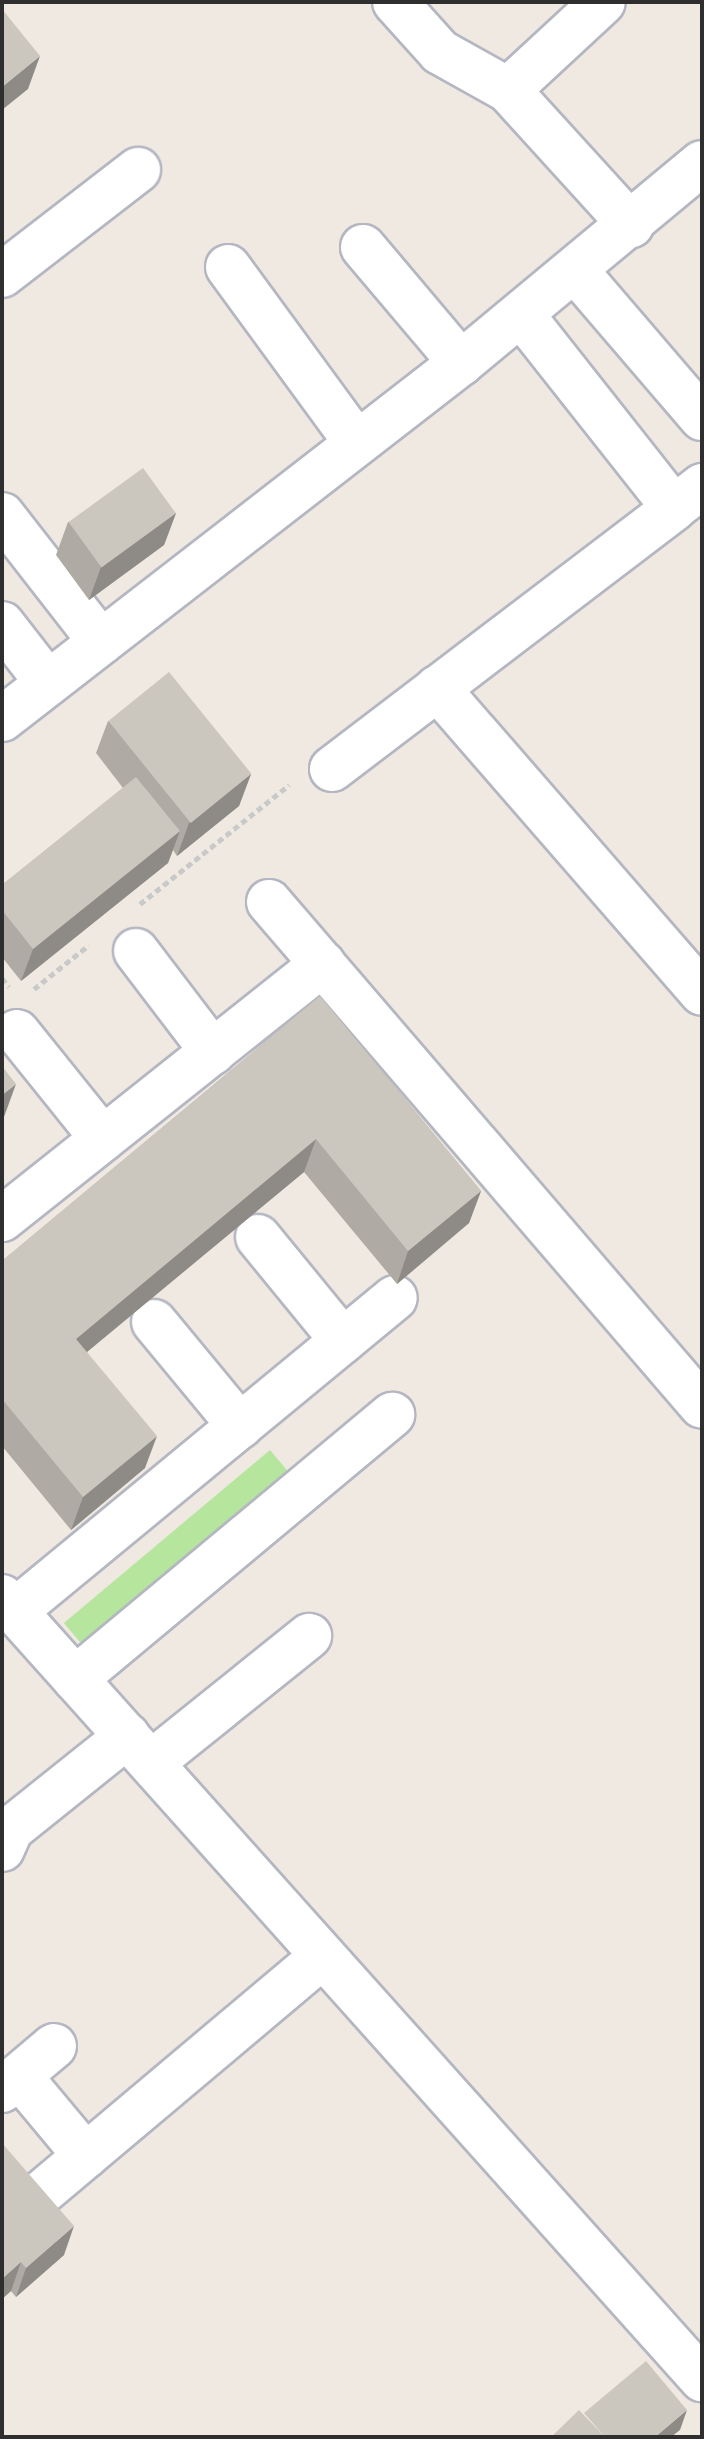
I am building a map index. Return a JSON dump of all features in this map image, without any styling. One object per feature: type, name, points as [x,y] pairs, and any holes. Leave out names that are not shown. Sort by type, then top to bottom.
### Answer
[{"type":"street","points":[[395,2],[440,52],[508,90],[631,225]]},
{"type":"street","points":[[508,90],[603,2]]},
{"type":"street","points":[[2,275],[138,170]]},
{"type":"street","points":[[2,719],[461,363],[631,225],[697,178]]},
{"type":"street","points":[[363,247],[461,363]]},
{"type":"street","points":[[228,267],[357,443]]},
{"type":"street","points":[[575,270],[702,418]]},
{"type":"street","points":[[332,769],[688,497],[521,314]]},
{"type":"street","points":[[2,515],[101,642]]},
{"type":"street","points":[[2,624],[48,683]]},
{"type":"street","points":[[437,688],[702,993]]},
{"type":"street","points":[[269,902],[702,1406]]},
{"type":"street","points":[[134,931],[213,1052]]},
{"type":"street","points":[[2,1219],[323,964]]},
{"type":"street","points":[[17,1032],[103,1139]]},
{"type":"street","points":[[258,1237],[343,1341]]},
{"type":"street","points":[[395,1298],[240,1426],[7,1607],[139,1750],[702,2379]]},
{"type":"street","points":[[154,1322],[240,1426]]},
{"type":"street","points":[[75,1679],[392,1415]]},
{"type":"street","points":[[2,1849],[11,1829],[139,1750],[309,1636]]},
{"type":"street","points":[[39,2195],[323,1956]]},
{"type":"street","points":[[54,2046],[10,2083],[86,2156]]},
{"type":"path","points":[[134,931],[305,772],[332,769]]},
{"type":"path","points":[[32,991],[94,941]]},
{"type":"green space","points":[[270,1450],[292,1476],[86,1649],[64,1623]]},
{"type":"building","points":[[2,9],[40,56],[2,87]]},
{"type":"building","points":[[143,468],[176,513],[101,567],[69,522]]},
{"type":"building","points":[[169,672],[251,774],[191,823],[108,721]]},
{"type":"building","points":[[136,777],[180,831],[33,949],[2,910],[2,885]]},
{"type":"building","points":[[320,996],[481,1191],[408,1251],[316,1139],[76,1339],[157,1436],[83,1497],[2,1399],[2,1261]]},
{"type":"building","points":[[2,1066],[16,1084],[2,1095]]},
{"type":"building","points":[[2,2143],[74,2226],[26,2268],[21,2262],[2,2279]]},
{"type":"building","points":[[646,2361],[687,2410],[655,2437],[605,2437],[584,2413]]},
{"type":"building","points":[[579,2410],[605,2437],[551,2437]]}]
